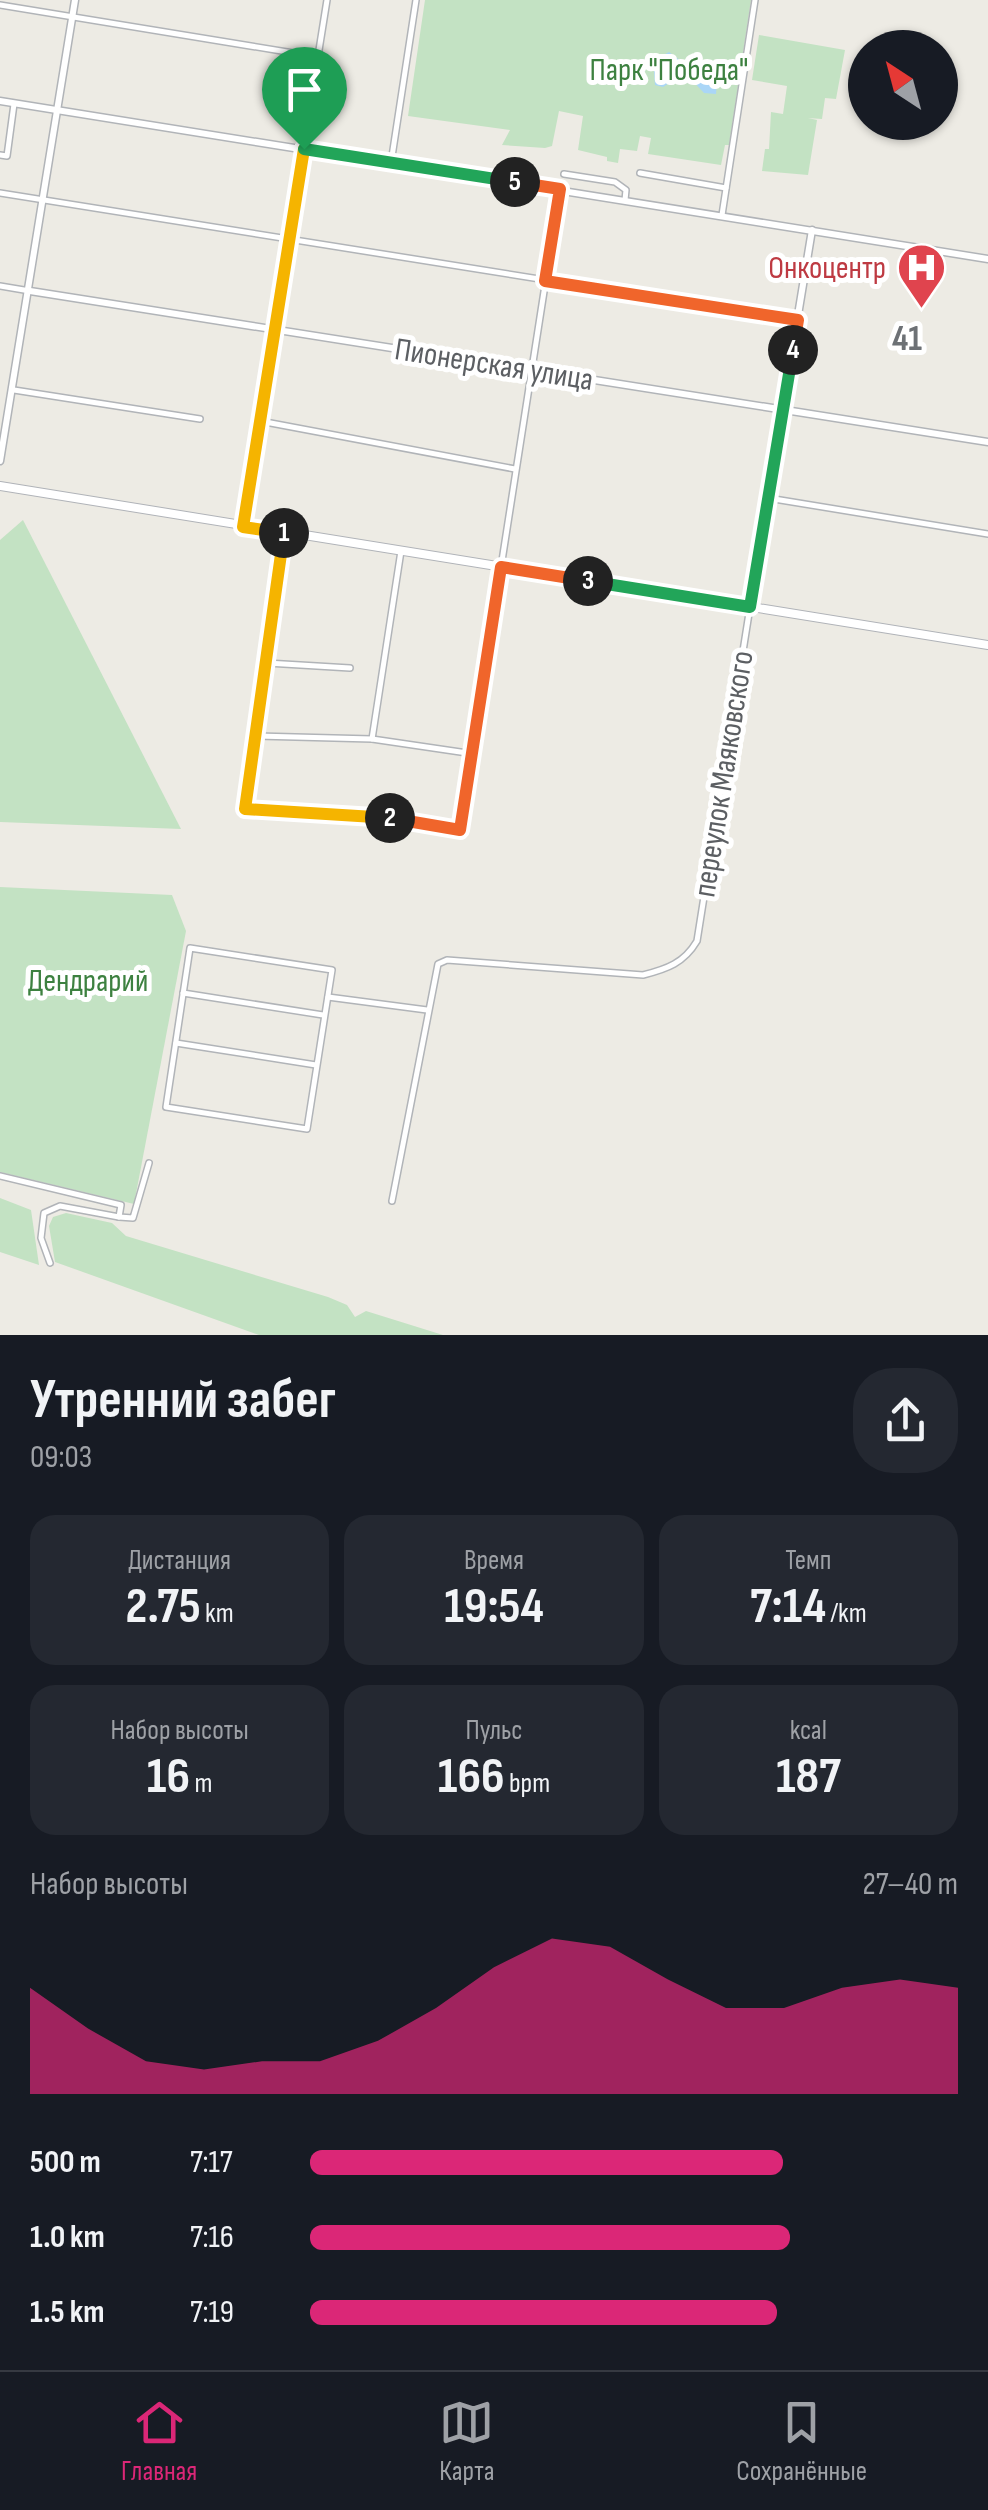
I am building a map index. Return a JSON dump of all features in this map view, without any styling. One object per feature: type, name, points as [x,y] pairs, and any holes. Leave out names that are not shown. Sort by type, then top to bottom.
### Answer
[{"type":"main road","points":[[0,486],[988,645]]},
{"type":"street","points":[[0,461],[75,0]]},
{"type":"street","points":[[243,527],[327,0]]},
{"type":"street","points":[[390,164],[416,0]]},
{"type":"street","points":[[722,215],[756,0]]},
{"type":"street","points":[[0,5],[318,57]]},
{"type":"street","points":[[0,102],[988,259]]},
{"type":"street","points":[[0,155],[6,156],[14,104]]},
{"type":"street","points":[[640,173],[726,188]]},
{"type":"street","points":[[564,174],[615,182],[626,190],[625,200]]},
{"type":"street","points":[[285,534],[245,809],[409,819],[460,830],[560,189]]},
{"type":"street","points":[[0,193],[798,320]]},
{"type":"street","name":"переулок Маяковского","points":[[392,1202],[436,968],[447,960],[642,975],[673,966],[698,941],[812,230]]},
{"type":"street","name":"Пионерская улица","points":[[0,286],[988,442]]},
{"type":"street","points":[[14,390],[200,419]]},
{"type":"street","points":[[260,421],[515,468]]},
{"type":"street","points":[[768,498],[988,534]]},
{"type":"street","points":[[372,739],[401,551]]},
{"type":"street","points":[[267,663],[350,668]]},
{"type":"street","points":[[256,736],[372,739],[474,754]]},
{"type":"street","points":[[190,948],[332,970],[308,1129],[166,1107],[183,993],[190,948]]},
{"type":"street","points":[[183,993],[325,1015]]},
{"type":"street","points":[[328,997],[426,1010]]},
{"type":"street","points":[[176,1043],[317,1065]]},
{"type":"street","points":[[50,1263],[41,1238],[44,1213],[60,1206],[133,1218],[150,1163]]},
{"type":"street","points":[[0,1176],[116,1202],[121,1206],[118,1217]]},
{"type":"green space","name":"Парк \"Победа\"","points":[[425,0],[751,0],[729,145],[725,145],[721,165],[648,154],[651,138],[640,136],[637,151],[620,149],[618,163],[607,161],[607,157],[578,150],[583,116],[559,111],[552,146],[545,148],[502,145],[510,130],[408,116]]},
{"type":"green space","points":[[759,35],[845,50],[836,99],[825,98],[822,119],[808,118],[817,120],[808,175],[762,171],[765,149],[769,149],[771,112],[783,114],[787,86],[752,80]]},
{"type":"green space","points":[[23,520],[181,829],[0,822],[0,540]]},
{"type":"green space","name":"Дендрарий","points":[[0,887],[172,895],[186,931],[134,1204],[0,1172]]},
{"type":"green space","points":[[0,1198],[31,1210],[39,1265],[0,1252]]},
{"type":"green space","points":[[66,1213],[112,1223],[126,1236],[328,1297],[347,1305],[355,1317],[366,1311],[443,1335],[259,1335],[55,1262],[49,1226],[53,1217]]},
{"type":"water","points":[[669,52],[706,80],[717,82],[716,94],[704,93],[691,79],[680,76],[663,87],[655,85],[653,61]]},
{"type":"place","name":"Онкоцентр","points":[[921,310]]},
{"type":"district","name":"41","points":[[907,339]]},
{"type":"route","points":[[304,149],[560,189],[545,281],[798,320],[750,607],[501,567],[472,773],[460,830],[409,819],[245,809],[285,534],[243,527],[304,149]]}]
